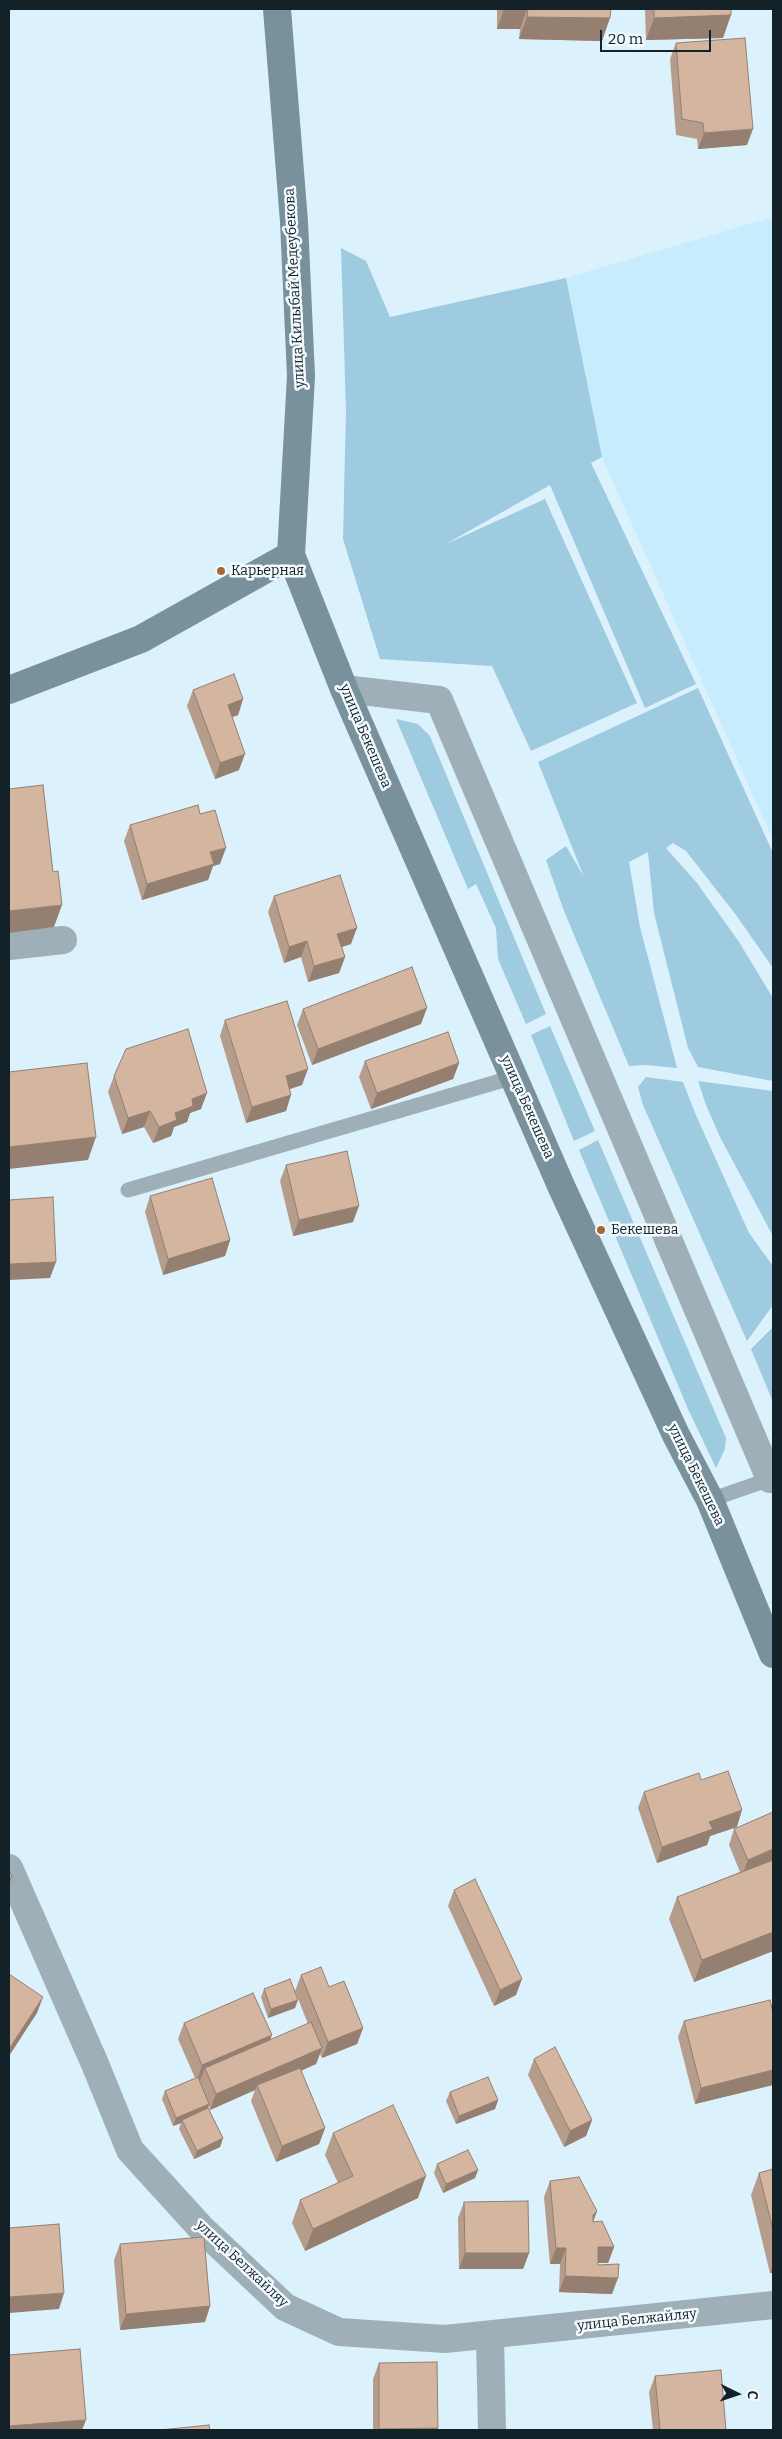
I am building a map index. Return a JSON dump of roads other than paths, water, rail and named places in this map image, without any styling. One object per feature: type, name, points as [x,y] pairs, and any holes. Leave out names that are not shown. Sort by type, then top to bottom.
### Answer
[{"type":"main road","name":"улица Килыбай Медеубекова","points":[[277,9],[294,222],[301,376],[291,554]]},
{"type":"main road","name":"улица Бекешева","points":[[291,554],[344,689],[514,1077],[676,1435],[710,1500],[773,1654]]},
{"type":"main road","points":[[9,690],[141,639],[291,554]]},
{"type":"street","points":[[344,689],[439,700],[772,1478]]},
{"type":"street","points":[[9,946],[63,940]]},
{"type":"street","name":"улица Белжайляу","points":[[9,1868],[95,2064],[130,2150],[201,2228],[285,2307],[339,2332],[445,2339],[490,2336],[773,2305]]},
{"type":"street","points":[[490,2336],[492,2430]]},
{"type":"lane","points":[[128,1190],[514,1077]]},
{"type":"lane","points":[[710,1500],[772,1478]]},
{"type":"place","name":"Карьерная","points":[[221,571]]},
{"type":"place","name":"Бекешева","points":[[601,1230]]}]
